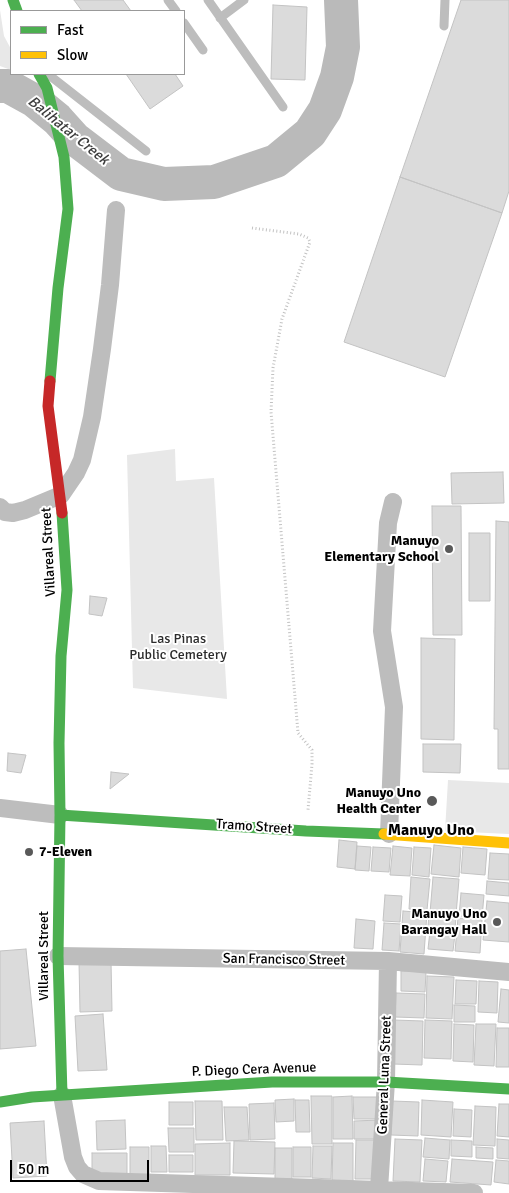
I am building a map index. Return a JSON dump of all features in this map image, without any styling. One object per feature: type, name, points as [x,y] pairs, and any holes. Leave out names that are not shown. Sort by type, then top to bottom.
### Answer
[{"type":"street","name":"Villareal Street","points":[[40,75],[47,88],[64,157],[68,209],[58,288],[48,406],[61,495],[68,590],[60,656],[58,956],[62,1095]]},
{"type":"street","points":[[0,507],[5,512],[19,512],[61,495],[79,468],[88,437],[102,349],[110,285],[116,210]]},
{"type":"street","points":[[389,834],[394,707],[382,631],[388,523],[392,502]]},
{"type":"street","name":"Tramo Street","points":[[0,808],[60,815],[389,834],[509,843]]},
{"type":"street","name":"San Francisco Street","points":[[58,956],[388,961],[509,972]]},
{"type":"street","name":"General Luna Street","points":[[379,1189],[386,1082],[388,961]]},
{"type":"street","name":"P. Diego Cera Avenue","points":[[0,1102],[62,1095],[272,1082],[386,1082],[509,1089]]},
{"type":"street","points":[[62,1095],[73,1157],[77,1167],[83,1174],[99,1181],[474,1193]]},
{"type":"lane","points":[[208,0],[284,107]]},
{"type":"lane","points":[[220,18],[244,0]]},
{"type":"lane","points":[[444,26],[445,0]]},
{"type":"lane","points":[[185,24],[203,50]]},
{"type":"lane","points":[[48,75],[146,151]]},
{"type":"path","points":[[252,228],[299,234],[308,238],[310,242],[282,319],[273,368],[271,412],[298,733],[312,750],[306,830]]},
{"type":"green space","points":[[0,10],[4,36],[10,47],[10,70],[0,66]]},
{"type":"green space","name":"Las Pinas Public Cemetery","points":[[175,449],[176,481],[214,478],[227,699],[133,688],[127,455]]},
{"type":"green space","points":[[448,780],[509,783],[509,834],[445,831]]},
{"type":"building","points":[[74,0],[123,0],[130,10],[81,10]]},
{"type":"building","points":[[461,0],[509,0],[509,191],[502,213],[400,177]]},
{"type":"building","points":[[273,5],[307,7],[305,80],[271,79]]},
{"type":"building","points":[[127,75],[176,75],[183,86],[150,109]]},
{"type":"building","points":[[400,177],[502,213],[445,377],[344,342]]},
{"type":"building","points":[[503,472],[504,503],[452,504],[451,473]]},
{"type":"building","points":[[432,506],[461,506],[462,635],[433,635]]},
{"type":"building","points":[[496,521],[509,522],[509,769],[498,769],[498,729],[494,729]]},
{"type":"building","points":[[469,533],[490,533],[490,601],[469,601]]},
{"type":"building","points":[[90,596],[107,598],[102,616],[89,614]]},
{"type":"building","points":[[421,638],[455,639],[454,740],[421,739]]},
{"type":"building","points":[[423,744],[461,744],[460,773],[423,772]]},
{"type":"building","points":[[8,753],[26,755],[21,773],[7,771]]},
{"type":"building","points":[[111,772],[129,774],[110,789]]},
{"type":"building","points":[[339,840],[357,842],[355,869],[337,867]]},
{"type":"building","points":[[434,845],[461,848],[459,877],[431,874]]},
{"type":"building","points":[[357,846],[371,847],[369,871],[355,870]]},
{"type":"building","points":[[393,846],[412,848],[410,876],[390,875]]},
{"type":"building","points":[[373,847],[391,848],[389,872],[371,871]]},
{"type":"building","points":[[414,847],[431,848],[429,877],[412,875]]},
{"type":"building","points":[[463,847],[487,849],[485,875],[461,873]]},
{"type":"building","points":[[490,853],[509,854],[509,880],[488,879]]},
{"type":"building","points":[[411,877],[430,879],[427,910],[409,909]]},
{"type":"building","points":[[433,877],[459,879],[456,915],[430,913]]},
{"type":"building","points":[[487,881],[509,883],[509,896],[486,894]]},
{"type":"building","points":[[461,893],[484,895],[482,918],[459,916]]},
{"type":"building","points":[[385,895],[402,896],[400,922],[383,921]]},
{"type":"building","name":"Manuyo Uno Barangay Hall","points":[[487,901],[509,903],[509,942],[483,940]]},
{"type":"building","points":[[403,911],[427,913],[424,954],[400,952]]},
{"type":"building","points":[[429,915],[456,917],[455,929],[428,926]]},
{"type":"building","points":[[458,918],[482,920],[480,953],[455,951]]},
{"type":"building","points":[[356,919],[375,921],[373,949],[354,948]]},
{"type":"building","points":[[384,923],[401,924],[399,951],[382,950]]},
{"type":"building","points":[[430,931],[455,934],[453,951],[428,949]]},
{"type":"building","points":[[26,949],[36,1046],[0,1049],[0,951]]},
{"type":"building","points":[[111,961],[112,1011],[80,1012],[79,962]]},
{"type":"building","points":[[401,971],[426,972],[425,992],[401,991]]},
{"type":"building","points":[[427,976],[454,977],[452,1019],[426,1018]]},
{"type":"building","points":[[456,980],[477,981],[476,1004],[455,1004]]},
{"type":"building","points":[[479,981],[498,982],[497,1013],[478,1012]]},
{"type":"building","points":[[501,989],[509,990],[509,1023],[498,1022]]},
{"type":"building","points":[[396,993],[425,994],[424,1018],[395,1017]]},
{"type":"building","points":[[454,1005],[475,1006],[475,1022],[454,1022]]},
{"type":"building","points":[[103,1014],[107,1070],[78,1071],[75,1016]]},
{"type":"building","points":[[394,1020],[423,1021],[422,1065],[393,1064]]},
{"type":"building","points":[[425,1020],[452,1021],[451,1059],[424,1058]]},
{"type":"building","points":[[454,1024],[474,1025],[473,1062],[453,1061]]},
{"type":"building","points":[[476,1024],[496,1024],[494,1066],[474,1065]]},
{"type":"building","points":[[497,1028],[509,1028],[509,1067],[496,1067]]},
{"type":"building","points":[[311,1096],[332,1096],[332,1144],[312,1144]]},
{"type":"building","points":[[352,1096],[353,1139],[333,1139],[333,1097]]},
{"type":"building","points":[[353,1097],[381,1097],[381,1119],[354,1119]]},
{"type":"building","points":[[294,1099],[294,1121],[276,1122],[275,1100]]},
{"type":"building","points":[[295,1100],[309,1100],[310,1132],[296,1132]]},
{"type":"building","points":[[422,1100],[453,1102],[451,1137],[421,1135]]},
{"type":"building","points":[[195,1101],[222,1101],[223,1140],[196,1140]]},
{"type":"building","points":[[392,1101],[419,1102],[418,1136],[391,1135]]},
{"type":"building","points":[[169,1102],[193,1102],[193,1125],[169,1125]]},
{"type":"building","points":[[274,1103],[275,1139],[250,1140],[249,1104]]},
{"type":"building","points":[[499,1104],[509,1104],[509,1137],[497,1136]]},
{"type":"building","points":[[475,1106],[496,1107],[495,1146],[473,1145]]},
{"type":"building","points":[[224,1107],[247,1107],[249,1140],[226,1141]]},
{"type":"building","points":[[454,1109],[472,1110],[471,1137],[453,1136]]},
{"type":"building","points":[[125,1120],[126,1149],[97,1150],[96,1121]]},
{"type":"building","points":[[380,1120],[380,1139],[354,1139],[354,1121]]},
{"type":"building","points":[[44,1121],[47,1176],[13,1178],[10,1123]]},
{"type":"building","points":[[168,1128],[194,1128],[194,1152],[169,1152]]},
{"type":"building","points":[[425,1138],[450,1140],[449,1159],[423,1157]]},
{"type":"building","points":[[395,1139],[422,1140],[420,1182],[393,1181]]},
{"type":"building","points":[[497,1139],[509,1140],[509,1159],[497,1158]]},
{"type":"building","points":[[356,1140],[379,1140],[379,1179],[355,1179]]},
{"type":"building","points":[[451,1140],[472,1141],[472,1157],[451,1156]]},
{"type":"building","points":[[234,1141],[275,1142],[274,1174],[233,1173]]},
{"type":"building","points":[[230,1143],[230,1175],[195,1175],[195,1144]]},
{"type":"building","points":[[333,1143],[353,1143],[353,1182],[332,1182]]},
{"type":"building","points":[[151,1146],[166,1146],[167,1172],[151,1172]]},
{"type":"building","points":[[313,1146],[332,1146],[331,1179],[312,1178]]},
{"type":"building","points":[[130,1147],[149,1147],[149,1175],[130,1176]]},
{"type":"building","points":[[293,1147],[311,1147],[311,1177],[293,1177]]},
{"type":"building","points":[[476,1147],[493,1148],[493,1159],[476,1158]]},
{"type":"building","points":[[275,1148],[292,1148],[292,1179],[275,1179]]},
{"type":"building","points":[[92,1153],[127,1153],[127,1174],[92,1174]]},
{"type":"building","points":[[169,1155],[193,1155],[193,1172],[169,1172]]},
{"type":"building","points":[[425,1159],[448,1161],[446,1182],[423,1181]]},
{"type":"building","points":[[452,1159],[493,1162],[491,1185],[450,1182]]},
{"type":"building","points":[[496,1160],[509,1161],[509,1184],[494,1182]]},
{"type":"waterway","name":"Balihatar Creek","points":[[0,86],[8,86],[35,101],[57,119],[75,139],[121,174],[164,184],[214,182],[276,161],[310,133],[325,110],[337,77],[343,47],[341,0]]},
{"type":"traffic: fast","points":[[13,0],[17,10]]},
{"type":"traffic: fast","points":[[40,75],[47,88],[64,157],[68,209],[58,288],[50,381]]},
{"type":"traffic: fast","points":[[62,513],[67,590],[61,656],[59,743],[58,956],[62,1095]]},
{"type":"traffic: fast","points":[[60,815],[306,831],[384,834]]},
{"type":"traffic: fast","points":[[0,1102],[32,1097],[272,1082],[386,1082],[509,1089]]},
{"type":"traffic: slow","points":[[384,834],[509,843]]},
{"type":"traffic: jam","points":[[50,381],[48,406],[62,513]]},
{"type":"place","name":"Manuyo Elementary School","points":[[449,549]]},
{"type":"place","name":"Manuyo Uno Health Center","points":[[432,801]]},
{"type":"place","name":"7-Eleven","points":[[29,852]]},
{"type":"place","name":"Manuyo Uno Barangay Hall","points":[[497,922]]},
{"type":"district","name":"Manuyo Uno","points":[[431,831]]}]
